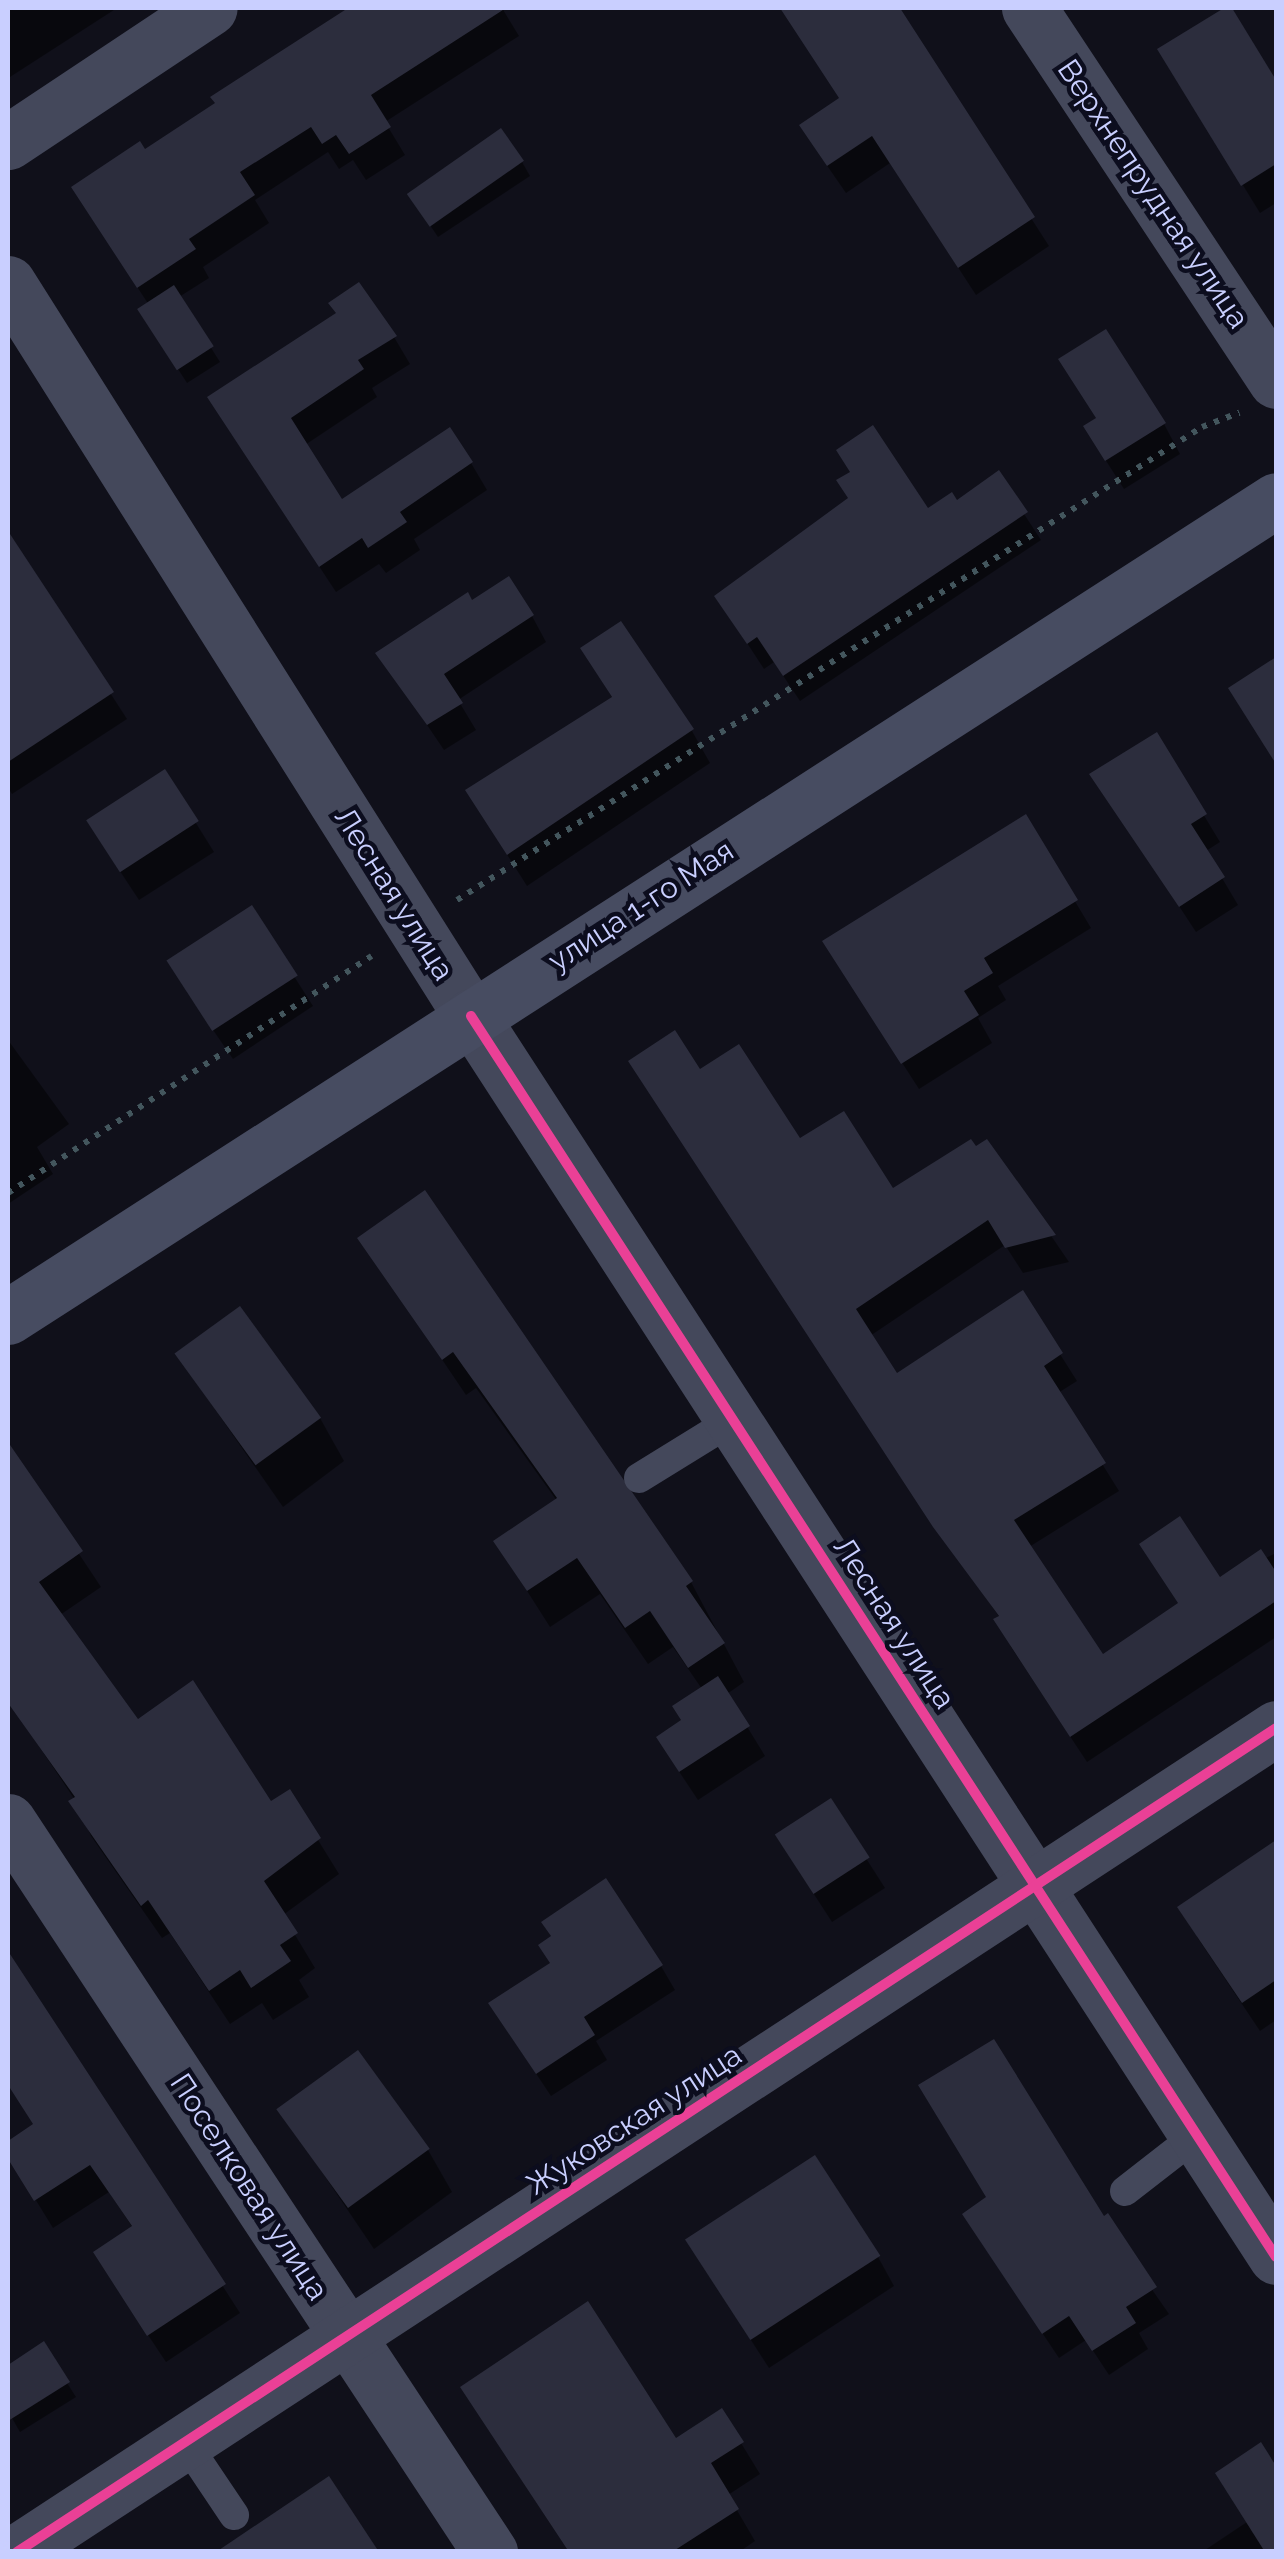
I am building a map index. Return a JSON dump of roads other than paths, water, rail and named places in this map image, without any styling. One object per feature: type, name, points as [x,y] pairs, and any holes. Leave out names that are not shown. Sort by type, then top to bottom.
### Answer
[{"type":"main road","name":"улица 1-го Мая","points":[[8,1316],[1276,500]]},
{"type":"street","points":[[8,142],[210,8]]},
{"type":"street","name":"Верхнепрудная улица","points":[[1029,8],[1267,394]]},
{"type":"street","name":"Лесная улица","points":[[8,282],[471,1016],[1276,2257]]},
{"type":"street","name":"Жуковская улица","points":[[25,2549],[1037,1889],[1276,1728]]},
{"type":"street","name":"Поселковая улица","points":[[8,1821],[490,2552]]},
{"type":"lane","points":[[638,1478],[733,1420]]},
{"type":"lane","points":[[1125,2191],[1198,2135]]},
{"type":"lane","points":[[185,2442],[234,2515]]}]
